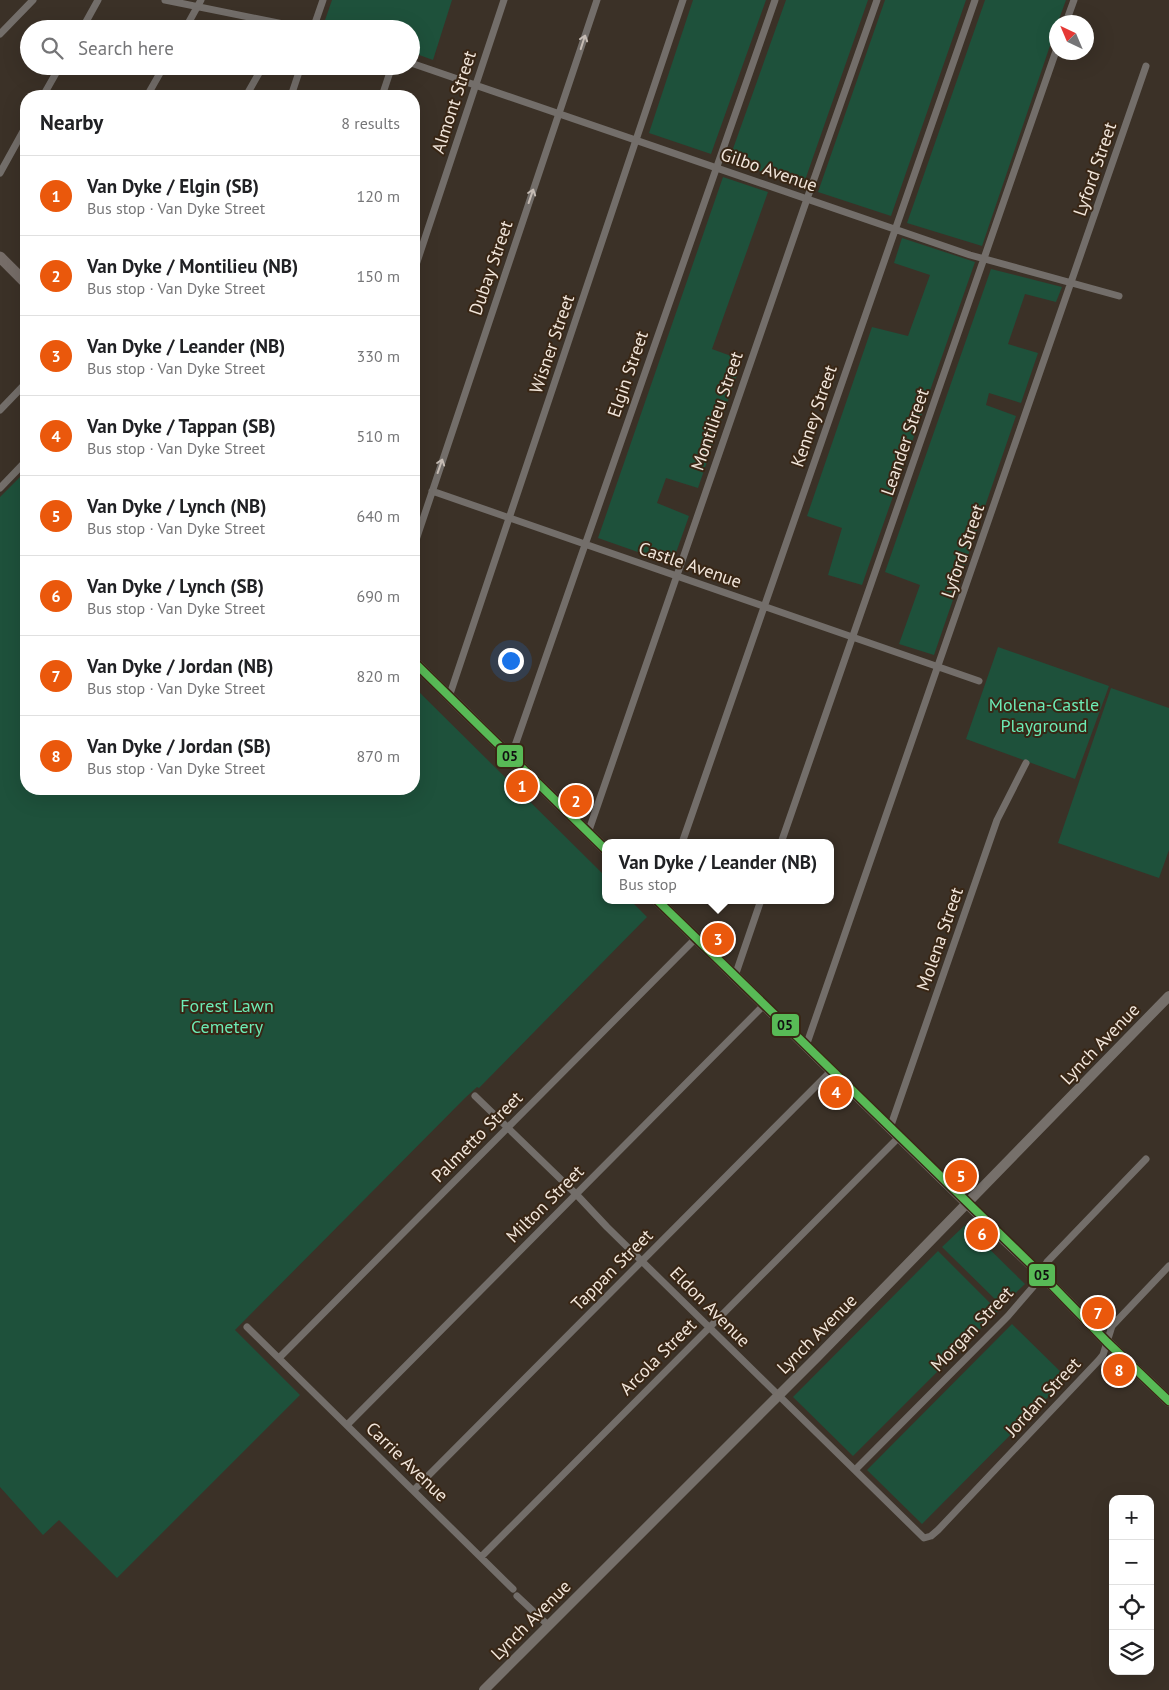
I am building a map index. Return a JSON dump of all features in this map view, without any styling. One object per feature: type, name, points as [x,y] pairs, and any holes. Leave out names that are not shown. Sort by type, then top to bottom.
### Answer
[{"type":"main road","points":[[1,262],[20,278]]},
{"type":"main road","points":[[420,668],[602,846]]},
{"type":"main road","points":[[663,904],[898,1137],[1040,1273],[1107,1342],[1169,1401]]},
{"type":"street","points":[[0,34],[33,0]]},
{"type":"street","points":[[87,20],[98,0]]},
{"type":"street","points":[[165,0],[199,3],[258,20]]},
{"type":"street","points":[[317,20],[323,0]]},
{"type":"street","name":"Almont Street","points":[[420,253],[504,0]]},
{"type":"street","name":"Dubay Street","points":[[420,528],[597,0]]},
{"type":"street","name":"Wisner Street","points":[[449,697],[683,0]]},
{"type":"street","name":"Elgin Street","points":[[511,757],[775,0]]},
{"type":"street","name":"Montilieu Street","points":[[588,833],[877,0]]},
{"type":"street","name":"Kenney Street","points":[[683,839],[975,0]]},
{"type":"street","points":[[1069,15],[1074,0]]},
{"type":"street","points":[[190,20],[199,3]]},
{"type":"street","name":"Leander Street","points":[[782,839],[1053,60]]},
{"type":"street","name":"Gilbo Avenue","points":[[420,66],[984,259],[1119,296]]},
{"type":"street","name":"Lyford Street","points":[[806,1046],[1146,66]]},
{"type":"street","points":[[46,90],[55,75]]},
{"type":"street","points":[[150,90],[159,75]]},
{"type":"street","points":[[250,90],[259,75]]},
{"type":"street","points":[[293,90],[298,75]]},
{"type":"street","points":[[384,90],[389,75]]},
{"type":"street","points":[[0,173],[20,137]]},
{"type":"street","points":[[0,410],[20,389]]},
{"type":"street","points":[[0,488],[20,467]]},
{"type":"street","name":"Castle Avenue","points":[[432,491],[979,681]]},
{"type":"street","name":"Molena Street","points":[[890,1128],[997,820],[1026,763]]},
{"type":"street","points":[[735,976],[760,904]]},
{"type":"street","name":"Palmetto Street","points":[[279,1358],[696,938]]},
{"type":"street","name":"Lynch Avenue","points":[[484,1690],[968,1204],[1169,996]]},
{"type":"street","name":"Milton Street","points":[[347,1425],[764,1004]]},
{"type":"street","name":"Tappan Street","points":[[414,1490],[831,1071]]},
{"type":"street","name":"Eldon Avenue","points":[[475,1096],[924,1538]]},
{"type":"street","name":"Arcola Street","points":[[481,1557],[898,1137]]},
{"type":"street","name":"Morgan Street","points":[[855,1470],[1008,1316],[1032,1287],[1047,1262],[1146,1159]]},
{"type":"street","name":"Jordan Street","points":[[924,1538],[931,1536],[938,1530],[1099,1360],[1103,1355],[1112,1326],[1169,1266]]},
{"type":"street","name":"Carrie Avenue","points":[[247,1327],[513,1589]]},
{"type":"street","points":[[518,1596],[549,1626]]},
{"type":"green space","points":[[332,0],[452,0],[433,60],[420,55],[420,20],[325,20]]},
{"type":"green space","points":[[693,0],[766,0],[711,154],[649,133]]},
{"type":"green space","points":[[786,0],[868,0],[803,186],[729,160]]},
{"type":"green space","points":[[885,0],[966,0],[891,216],[818,192]]},
{"type":"green space","points":[[985,0],[1066,0],[1061,15],[1049,15],[1049,49],[982,246],[907,223]]},
{"type":"green space","points":[[723,177],[768,192],[712,349],[742,360],[698,488],[666,478],[657,503],[689,516],[672,564],[598,538]]},
{"type":"green space","points":[[902,238],[975,262],[862,585],[828,575],[842,528],[807,516],[872,327],[908,336],[930,275],[894,263]]},
{"type":"green space","points":[[991,269],[1062,287],[1056,302],[1025,294],[1008,344],[1038,353],[1021,403],[989,393],[986,405],[1016,416],[934,655],[899,644],[920,585],[885,572]]},
{"type":"green space","name":"Forest Lawn Cemetery","points":[[20,477],[20,795],[420,795],[420,693],[602,873],[602,904],[634,904],[647,917],[479,1088],[477,1087],[465,1098],[235,1330],[300,1395],[117,1578],[59,1520],[43,1535],[0,1487],[0,497]]},
{"type":"green space","name":"Molena-Castle Playground","points":[[998,647],[1109,686],[1075,779],[966,739]]},
{"type":"green space","points":[[1111,688],[1169,708],[1169,850],[1159,878],[1058,843]]},
{"type":"green space","points":[[965,1225],[1025,1284],[1002,1306],[942,1247]]},
{"type":"green space","points":[[938,1251],[998,1311],[853,1456],[793,1397]]},
{"type":"green space","points":[[1012,1324],[1067,1378],[922,1524],[867,1470]]},
{"type":"transit line","name":"05","points":[[420,668],[602,846]]},
{"type":"transit line","name":"05","points":[[661,904],[1169,1401]]},
{"type":"place","name":"Van Dyke / Elgin (SB)","points":[[522,786]]},
{"type":"place","name":"Van Dyke / Montilieu (NB)","points":[[576,801]]},
{"type":"place","name":"Van Dyke / Leander (NB)","points":[[718,939]]},
{"type":"place","name":"Van Dyke / Tappan (SB)","points":[[836,1092]]},
{"type":"place","name":"Van Dyke / Lynch (NB)","points":[[961,1176]]},
{"type":"place","name":"Van Dyke / Lynch (SB)","points":[[982,1234]]},
{"type":"place","name":"Van Dyke / Jordan (NB)","points":[[1098,1313]]},
{"type":"place","name":"Van Dyke / Jordan (SB)","points":[[1119,1370]]}]
